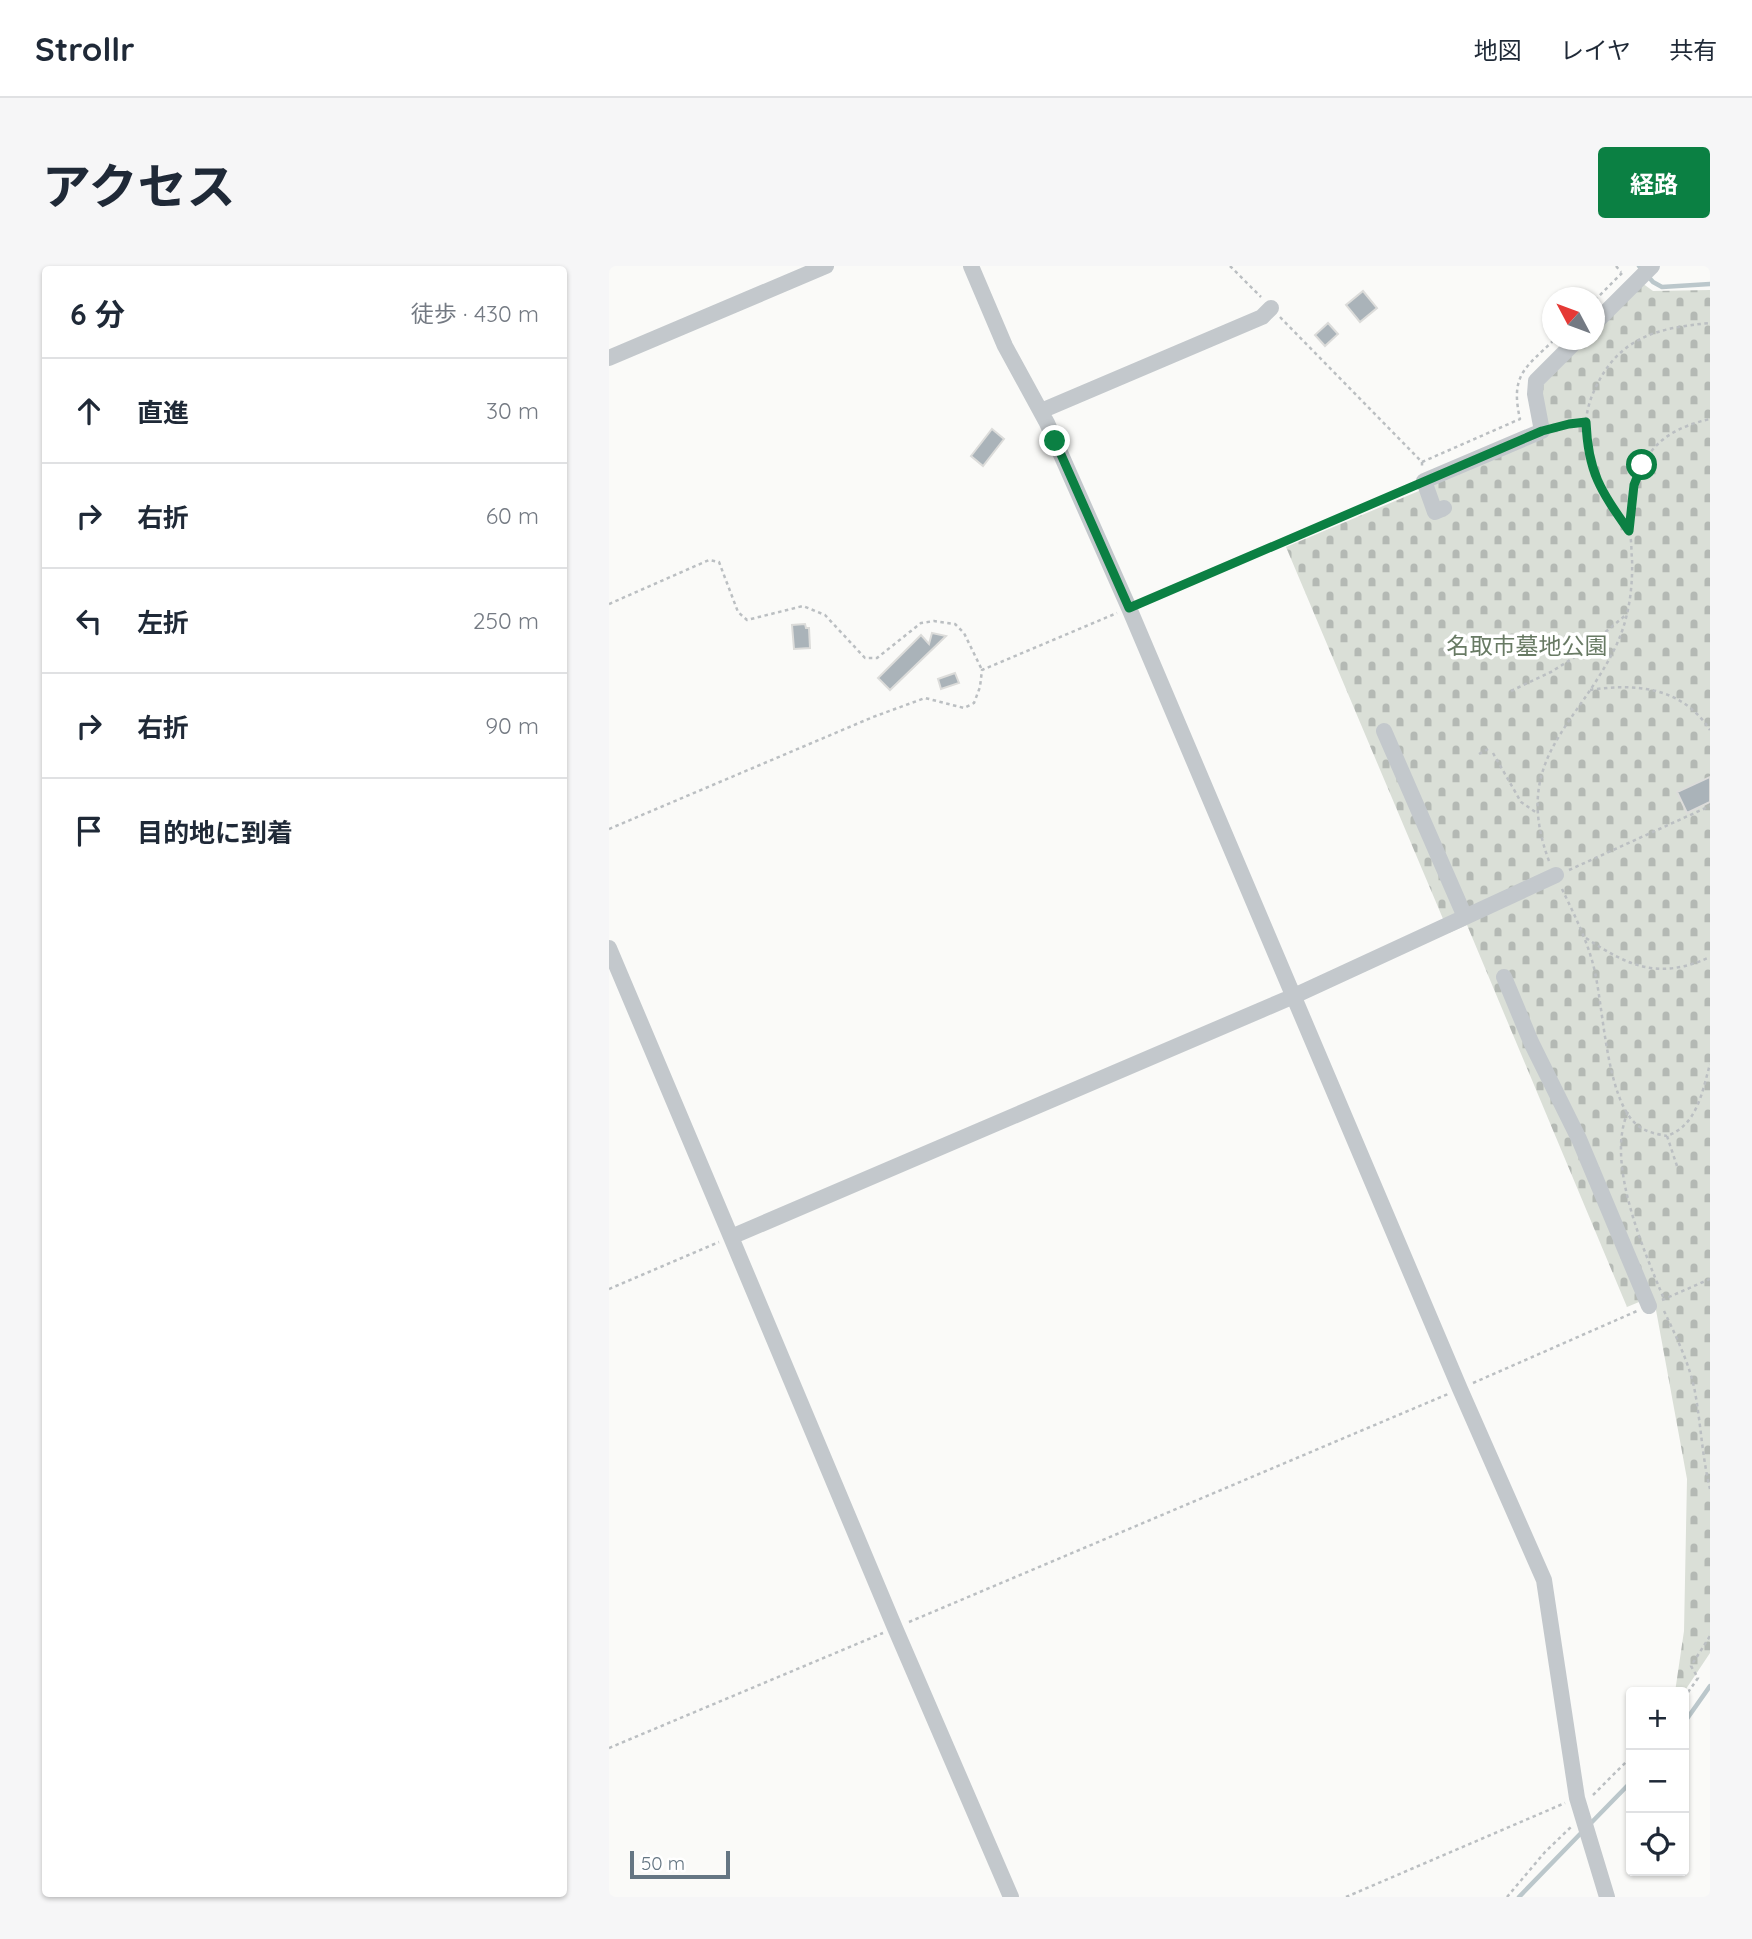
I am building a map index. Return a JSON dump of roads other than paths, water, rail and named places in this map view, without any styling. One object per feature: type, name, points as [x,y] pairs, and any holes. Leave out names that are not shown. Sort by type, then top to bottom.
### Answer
[{"type":"street","points":[[609,358],[826,266]]},
{"type":"street","points":[[971,266],[1005,346],[1041,411],[1129,608],[1460,1389],[1544,1580],[1582,1815],[1607,1897]]},
{"type":"street","points":[[1605,309],[1630,277],[1652,267]]},
{"type":"street","points":[[1041,411],[1262,317],[1271,308]]},
{"type":"street","points":[[1444,508],[1435,512],[1424,481],[1542,431],[1535,394],[1536,381],[1567,350]]},
{"type":"street","points":[[1384,731],[1415,783],[1462,891],[1465,918]]},
{"type":"street","points":[[731,1237],[1294,996],[1446,926],[1533,894],[1556,875]]},
{"type":"street","points":[[609,948],[1011,1897]]},
{"type":"street","points":[[1504,976],[1531,1042],[1657,1302]]},
{"type":"waterway","points":[[1639,266],[1653,282],[1662,287],[1710,284]]},
{"type":"waterway","points":[[1689,1716],[1710,1686]]},
{"type":"waterway","points":[[1590,1824],[1626,1787]]},
{"type":"waterway","points":[[1519,1897],[1584,1830]]},
{"type":"park label","name":"名取市墓地公園","points":[[1527,645]]}]
